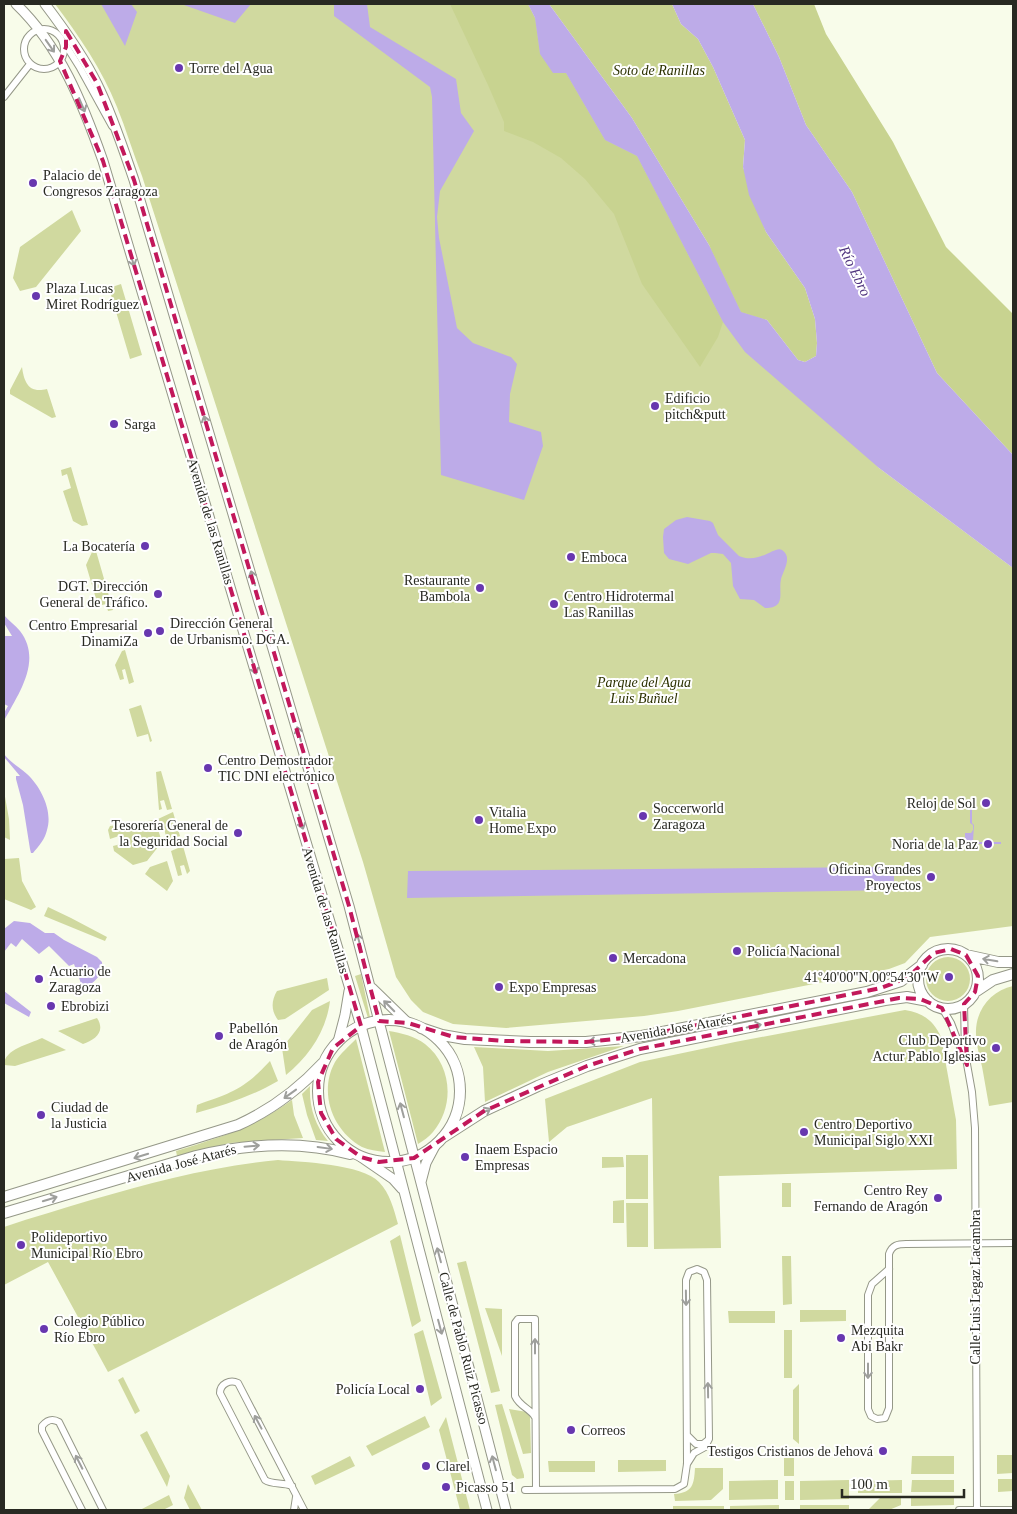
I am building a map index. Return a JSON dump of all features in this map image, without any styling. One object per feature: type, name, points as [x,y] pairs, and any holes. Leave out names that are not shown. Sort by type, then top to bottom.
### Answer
[{"type":"main road","name":"Avenida de las Ranillas","points":[[16,4],[62,58],[103,161],[361,1026],[397,1162]]},
{"type":"main road","name":"Avenida de las Ranillas","points":[[45,4],[66,31],[97,83],[134,180],[253,578],[372,988],[414,1158]]},
{"type":"main road","points":[[1013,962],[998,962],[966,956],[951,949],[942,950],[934,953],[922,965],[918,980],[923,995],[928,1001],[942,1008],[950,1009],[964,1004],[975,992],[994,980],[1013,974]]},
{"type":"main road","points":[[966,956],[972,961],[978,976],[975,992]]},
{"type":"main road","name":"Avenida José Atarés","points":[[421,1028],[460,1038],[530,1042],[586,1042],[635,1037],[867,992],[900,981],[922,965]]},
{"type":"main road","name":"Avenida de las Ranillas","points":[[338,1042],[345,1016],[349,986]]},
{"type":"main road","name":"Avenida de las Ranillas","points":[[372,988],[408,1023]]},
{"type":"main road","name":"Avenida José Atarés","points":[[4,1213],[196,1156],[225,1150],[274,1144],[302,1145],[332,1149],[379,1162],[397,1162],[414,1158],[435,1146],[442,1138],[484,1111],[586,1066],[640,1049],[885,1000],[906,997],[928,1001]]},
{"type":"main road","points":[[405,1191],[393,1178],[348,1150],[327,1127],[321,1113],[318,1098],[318,1082],[325,1060],[338,1042],[361,1026],[393,1021],[408,1023],[421,1028],[434,1037],[452,1061],[458,1076],[458,1106],[442,1138]]},
{"type":"main road","name":"Avenida José Atarés","points":[[4,1197],[238,1125],[270,1109],[296,1090],[325,1060]]},
{"type":"main road","name":"Calle de Pablo Ruiz Picasso","points":[[421,1185],[426,1163],[435,1146]]},
{"type":"main road","name":"Calle de Pablo Ruiz Picasso","points":[[414,1158],[506,1510]]},
{"type":"main road","name":"Calle de Pablo Ruiz Picasso","points":[[397,1162],[488,1510]]},
{"type":"street","name":"Avenida de las Ranillas","points":[[39,30],[52,31],[59,36],[117,133]]},
{"type":"street","points":[[39,30],[28,37],[24,47],[25,56],[30,64],[46,70],[54,67],[62,58],[66,31]]},
{"type":"street","points":[[4,96],[30,64]]},
{"type":"street","name":"Calle Luis Legaz Lacambra","points":[[964,1004],[964,1044],[975,1114],[977,1510]]},
{"type":"street","name":"Calle Luis Legaz Lacambra","points":[[942,1008],[954,1030],[967,1065]]},
{"type":"street","points":[[889,1269],[870,1287],[868,1295],[868,1409],[871,1416],[878,1419],[885,1418],[889,1412],[890,1250],[899,1244],[1013,1243]]},
{"type":"street","points":[[525,1490],[675,1489],[684,1484],[687,1464],[686,1280],[689,1272],[697,1269],[704,1272],[707,1280],[709,1439],[705,1447],[694,1453],[687,1464]]},
{"type":"street","points":[[870,1287],[881,1284],[890,1293]]},
{"type":"street","points":[[535,1417],[530,1410],[518,1402],[515,1396],[515,1323],[518,1319],[535,1318],[536,1490]]},
{"type":"street","points":[[292,1486],[276,1482],[270,1483],[265,1480],[220,1393],[224,1384],[232,1381],[238,1383],[292,1486],[296,1496],[304,1510]]},
{"type":"street","points":[[518,1402],[530,1403],[536,1395]]},
{"type":"street","points":[[82,1510],[42,1431],[42,1426],[50,1420],[54,1419],[59,1422],[101,1509]]},
{"type":"street","points":[[687,1435],[696,1444],[703,1444],[709,1439]]},
{"type":"street","points":[[276,1482],[281,1475],[281,1465]]},
{"type":"street","points":[[294,1510],[296,1496]]},
{"type":"street","points":[[959,1510],[1013,1510]]},
{"type":"highlighted area","points":[[66,31],[97,83],[134,180],[349,906],[379,1021],[408,1023],[454,1037],[505,1041],[586,1042],[642,1036],[881,988],[907,978],[934,953],[951,949],[966,955],[978,976],[975,992],[964,1004],[967,1065],[942,1008],[920,999],[899,998],[640,1049],[587,1066],[484,1111],[414,1158],[379,1162],[361,1157],[336,1139],[321,1113],[318,1082],[333,1048],[361,1026],[103,161],[60,61],[66,47]]},
{"type":"green space","name":"Parque del Agua Luis Buñuel","points":[[55,4],[528,4],[535,18],[879,468],[1013,568],[1013,926],[930,937],[905,963],[889,969],[644,1016],[506,1028],[453,1024],[423,1012],[411,1000],[396,977],[363,862],[142,176],[111,93],[97,66]]},
{"type":"green space","name":"Soto de Ranillas","points":[[450,4],[528,4],[535,18],[540,54],[566,73],[605,140],[637,156],[723,322],[718,337],[700,367],[642,284],[614,214],[585,179],[561,158],[533,142],[504,131],[504,122]]},
{"type":"green space","name":"Soto de Ranillas","points":[[549,4],[672,4],[681,24],[698,39],[713,67],[745,140],[743,167],[766,232],[805,288],[815,319],[816,356],[805,362],[798,360],[767,320],[741,312],[709,245],[632,118]]},
{"type":"green space","points":[[753,4],[814,4],[826,34],[893,142],[946,247],[1013,314],[1013,455],[937,373],[852,192],[806,125],[779,57]]},
{"type":"green space","points":[[72,210],[81,231],[36,287],[20,291],[13,278],[20,247]]},
{"type":"green space","points":[[121,284],[142,355],[130,359],[109,288]]},
{"type":"green space","points":[[22,367],[24,377],[31,388],[35,390],[47,389],[56,417],[52,418],[10,394],[10,390]]},
{"type":"green space","points":[[71,467],[88,525],[82,526],[73,521],[63,491],[71,488],[67,474],[62,476],[61,470]]},
{"type":"green space","points":[[96,551],[113,610],[108,611],[106,604],[102,605],[101,601],[97,602],[86,565],[92,552]]},
{"type":"green space","points":[[125,650],[134,682],[129,684],[125,669],[122,670],[124,679],[120,680],[115,665],[122,651]]},
{"type":"green space","points":[[141,705],[152,741],[150,742],[148,734],[137,737],[129,709]]},
{"type":"green space","points":[[161,771],[172,809],[167,810],[164,800],[160,801],[162,809],[159,810],[156,772]]},
{"type":"green space","points":[[4,791],[9,819],[10,840],[4,837]]},
{"type":"green space","points":[[173,812],[180,836],[167,840],[162,821],[159,822],[158,819]]},
{"type":"green space","points":[[155,820],[162,842],[147,861],[133,865],[114,851],[113,846],[121,844],[119,836],[110,839],[108,830],[110,826]]},
{"type":"green space","points":[[183,846],[190,871],[187,874],[184,865],[180,866],[182,875],[178,876],[171,851]]},
{"type":"green space","points":[[19,858],[22,881],[36,907],[31,910],[4,899],[4,859]]},
{"type":"green space","points":[[167,861],[173,881],[167,891],[145,874],[150,867]]},
{"type":"green space","points":[[48,907],[107,937],[105,941],[44,916]]},
{"type":"green space","points":[[952,957],[964,963],[969,970],[969,988],[964,995],[957,1000],[944,1001],[936,998],[929,991],[926,975],[929,967],[936,960]]},
{"type":"green space","points":[[361,974],[370,1017],[368,1018],[355,976]]},
{"type":"green space","points":[[327,978],[329,990],[285,1019],[278,1020],[273,1006],[277,991]]},
{"type":"green space","name":"Club Deportivo Actur Pablo Iglesias","points":[[1013,986],[1013,1102],[989,1106],[977,1044],[976,1025],[981,1010],[991,997]]},
{"type":"green space","points":[[330,1001],[325,1023],[315,1042],[302,1060],[286,1075],[282,1048],[312,1010]]},
{"type":"green space","name":"Centro Deportivo Municipal Siglo XXI","points":[[905,1010],[927,1018],[935,1026],[941,1037],[956,1120],[957,1169],[719,1176],[721,1248],[654,1249],[652,1098],[567,1127],[549,1142],[545,1099],[640,1062]]},
{"type":"green space","points":[[97,1018],[100,1027],[98,1035],[83,1044],[58,1031]]},
{"type":"green space","points":[[389,1031],[412,1037],[425,1044],[441,1063],[445,1074],[447,1098],[445,1110],[433,1132],[418,1144]]},
{"type":"green space","points":[[42,1038],[66,1050],[15,1066],[4,1065],[5,1059],[13,1051]]},
{"type":"green space","points":[[356,1039],[385,1152],[362,1147],[352,1140],[336,1121],[331,1110],[328,1098],[330,1074],[337,1059]]},
{"type":"green space","points":[[624,1046],[548,1072],[485,1102],[483,1067],[474,1047],[548,1051]]},
{"type":"green space","points":[[270,1061],[278,1081],[238,1100],[196,1113],[197,1105],[237,1089]]},
{"type":"green space","points":[[310,1086],[314,1115],[328,1141],[316,1140],[307,1115],[302,1094]]},
{"type":"green space","points":[[292,1100],[294,1115],[303,1138],[230,1143],[177,1156],[176,1151],[250,1125]]},
{"type":"green space","points":[[626,1155],[648,1155],[648,1199],[626,1199]]},
{"type":"green space","points":[[602,1157],[623,1157],[624,1167],[602,1168]]},
{"type":"green space","points":[[278,1160],[331,1165],[359,1171],[371,1176],[386,1191],[398,1224],[108,1372],[48,1262],[4,1285],[4,1227],[161,1181],[230,1166]]},
{"type":"green space","points":[[782,1183],[791,1183],[791,1207],[782,1207]]},
{"type":"green space","points":[[624,1200],[624,1223],[613,1223],[613,1201]]},
{"type":"green space","points":[[626,1203],[648,1203],[648,1247],[627,1247]]},
{"type":"green space","points":[[400,1235],[421,1321],[412,1327],[390,1241]]},
{"type":"green space","points":[[782,1256],[791,1256],[792,1304],[783,1305]]},
{"type":"green space","points":[[466,1261],[500,1391],[491,1393],[457,1263]]},
{"type":"green space","points":[[485,1308],[502,1309],[502,1356]]},
{"type":"green space","points":[[800,1310],[846,1310],[846,1321],[800,1322]]},
{"type":"green space","points":[[728,1311],[775,1311],[775,1323],[729,1323]]},
{"type":"green space","points":[[423,1330],[442,1398],[431,1406],[414,1334]]},
{"type":"green space","points":[[784,1330],[792,1330],[792,1378],[784,1378]]},
{"type":"green space","points":[[123,1377],[140,1411],[135,1414],[118,1380]]},
{"type":"green space","points":[[799,1384],[799,1444],[793,1439],[793,1390]]},
{"type":"green space","points":[[502,1404],[524,1478],[517,1479],[512,1475],[495,1405]]},
{"type":"green space","points":[[509,1409],[527,1412],[530,1417],[531,1453],[523,1454]]},
{"type":"green space","points":[[425,1416],[430,1427],[372,1456],[366,1446]]},
{"type":"green space","points":[[446,1417],[470,1510],[460,1510],[439,1430]]},
{"type":"green space","points":[[147,1431],[170,1476],[167,1487],[140,1435]]},
{"type":"green space","points":[[784,1451],[794,1451],[794,1476],[784,1476]]},
{"type":"green space","points":[[997,1455],[1013,1455],[1013,1473],[997,1474]]},
{"type":"green space","points":[[350,1456],[355,1466],[315,1485],[311,1476]]},
{"type":"green space","points":[[912,1456],[954,1456],[954,1474],[911,1474]]},
{"type":"green space","points":[[618,1460],[666,1460],[666,1471],[618,1472]]},
{"type":"green space","points":[[548,1461],[595,1461],[595,1472],[549,1472]]},
{"type":"green space","points":[[695,1468],[723,1468],[723,1489],[711,1500],[675,1501],[674,1494],[685,1492],[691,1487]]},
{"type":"green space","points":[[998,1479],[1013,1479],[1013,1491],[998,1492]]},
{"type":"green space","points":[[778,1480],[778,1499],[729,1500],[729,1481]]},
{"type":"green space","points":[[849,1480],[849,1499],[800,1500],[800,1481]]},
{"type":"green space","points":[[902,1480],[902,1493],[858,1493],[858,1481]]},
{"type":"green space","points":[[912,1480],[954,1480],[954,1492],[911,1492]]},
{"type":"green space","points":[[785,1481],[794,1481],[794,1500],[785,1500]]},
{"type":"green space","points":[[188,1484],[202,1510],[190,1510],[184,1498]]},
{"type":"green space","points":[[169,1495],[173,1505],[163,1510],[140,1510]]},
{"type":"green space","points":[[880,1498],[901,1498],[901,1505],[889,1510],[868,1510]]},
{"type":"green space","points":[[911,1498],[954,1498],[954,1505],[911,1506]]},
{"type":"green space","points":[[779,1505],[779,1510],[730,1510],[730,1506]]},
{"type":"green space","points":[[800,1505],[849,1505],[849,1510],[800,1510]]},
{"type":"green space","points":[[673,1506],[724,1506],[724,1510],[673,1510]]},
{"type":"water","points":[[101,4],[131,4],[137,12],[125,46]]},
{"type":"water","points":[[181,4],[251,4],[235,23]]},
{"type":"water","points":[[334,4],[367,4],[370,27],[456,79],[461,113],[474,131],[440,191],[437,217],[439,238],[457,328],[473,343],[511,357],[517,364],[510,394],[509,422],[541,432],[543,446],[524,500],[441,475],[432,97],[430,87],[334,16]]},
{"type":"water","name":"Río Ebro","points":[[528,4],[549,4],[632,118],[709,245],[741,312],[767,320],[798,360],[805,362],[816,356],[817,343],[815,319],[805,288],[766,232],[749,195],[743,167],[745,140],[713,67],[698,39],[681,24],[672,4],[753,4],[779,57],[806,125],[852,192],[937,373],[1013,455],[1013,568],[879,468],[745,352],[723,322],[637,156],[605,140],[566,73],[553,73],[540,54],[535,18]]},
{"type":"water","points":[[687,517],[713,523],[718,535],[739,556],[753,558],[775,550],[782,550],[787,556],[787,560],[780,584],[779,602],[772,607],[765,608],[754,600],[740,599],[733,586],[731,563],[723,554],[711,553],[688,564],[669,559],[664,553],[664,529],[676,520]]},
{"type":"water","points":[[4,615],[20,631],[26,642],[29,666],[21,689],[4,721],[4,713],[8,706],[4,704],[4,636],[12,636],[4,623]]},
{"type":"water","points":[[4,754],[32,779],[41,792],[47,807],[48,823],[46,833],[33,853],[31,853],[30,849],[23,805],[16,779],[16,776],[20,776],[4,757]]},
{"type":"water","points":[[970,803],[972,803],[972,823],[974,825],[973,842],[1001,842],[1001,844],[965,844],[965,833],[971,833],[973,830],[973,825],[970,823]]},
{"type":"water","points":[[894,867],[894,890],[407,898],[408,871]]},
{"type":"water","points":[[14,921],[30,923],[45,933],[54,933],[97,957],[102,962],[100,975],[83,989],[74,964],[69,966],[49,946],[39,954],[22,939],[16,947],[11,943],[4,952],[4,929]]},
{"type":"water","points":[[4,991],[31,1012],[29,1017],[4,1003]]},
{"type":"place","name":"Torre del Agua","points":[[179,68]]},
{"type":"place","name":"Palacio de Congresos Zaragoza","points":[[33,183]]},
{"type":"place","name":"Plaza Lucas Miret Rodríguez","points":[[36,296]]},
{"type":"place","name":"Edificio pitch&putt","points":[[655,406]]},
{"type":"place","name":"Sarga","points":[[114,424]]},
{"type":"place","name":"La Bocatería","points":[[145,546]]},
{"type":"place","name":"Emboca","points":[[571,557]]},
{"type":"place","name":"Restaurante Bambola","points":[[480,588]]},
{"type":"place","name":"DGT. Dirección General de Tráfico.","points":[[158,594]]},
{"type":"place","name":"Centro Hidrotermal Las Ranillas","points":[[554,604]]},
{"type":"place","name":"Dirección General de Urbanismo. DGA.","points":[[160,631]]},
{"type":"place","name":"Centro Empresarial DinamiZa","points":[[148,633]]},
{"type":"place","name":"Centro Demostrador TIC DNI electrónico","points":[[208,768]]},
{"type":"place","name":"Reloj de Sol","points":[[986,803]]},
{"type":"place","name":"Soccerworld Zaragoza","points":[[643,816]]},
{"type":"place","name":"Vitalia Home Expo","points":[[479,820]]},
{"type":"place","name":"Tesorería General de la Seguridad Social","points":[[238,833]]},
{"type":"place","name":"Noria de la Paz","points":[[988,844]]},
{"type":"place","name":"Oficina Grandes Proyectos","points":[[931,877]]},
{"type":"place","name":"Policía Nacional","points":[[737,951]]},
{"type":"place","name":"Mercadona","points":[[613,958]]},
{"type":"place","name":"41º40'00''N.00º54'30''W","points":[[949,977]]},
{"type":"place","name":"Acuario de Zaragoza","points":[[39,979]]},
{"type":"place","name":"Expo Empresas","points":[[499,987]]},
{"type":"place","name":"Ebrobizi","points":[[51,1006]]},
{"type":"place","name":"Pabellón de Aragón","points":[[219,1036]]},
{"type":"place","name":"Club Deportivo Actur Pablo Iglesias","points":[[996,1048]]},
{"type":"place","name":"Ciudad de la Justicia","points":[[41,1115]]},
{"type":"place","name":"Centro Deportivo Municipal Siglo XXI","points":[[804,1132]]},
{"type":"place","name":"Inaem Espacio Empresas","points":[[465,1157]]},
{"type":"place","name":"Centro Rey Fernando de Aragón","points":[[938,1198]]},
{"type":"place","name":"Polideportivo Municipal Río Ebro","points":[[21,1245]]},
{"type":"place","name":"Colegio Público Río Ebro","points":[[44,1329]]},
{"type":"place","name":"Mezquita Abi Bakr","points":[[841,1338]]},
{"type":"place","name":"Policía Local","points":[[420,1389]]},
{"type":"place","name":"Correos","points":[[571,1430]]},
{"type":"place","name":"Testigos Cristianos de Jehová","points":[[883,1451]]},
{"type":"place","name":"Clarel","points":[[426,1466]]},
{"type":"place","name":"Picasso 51","points":[[446,1487]]}]
